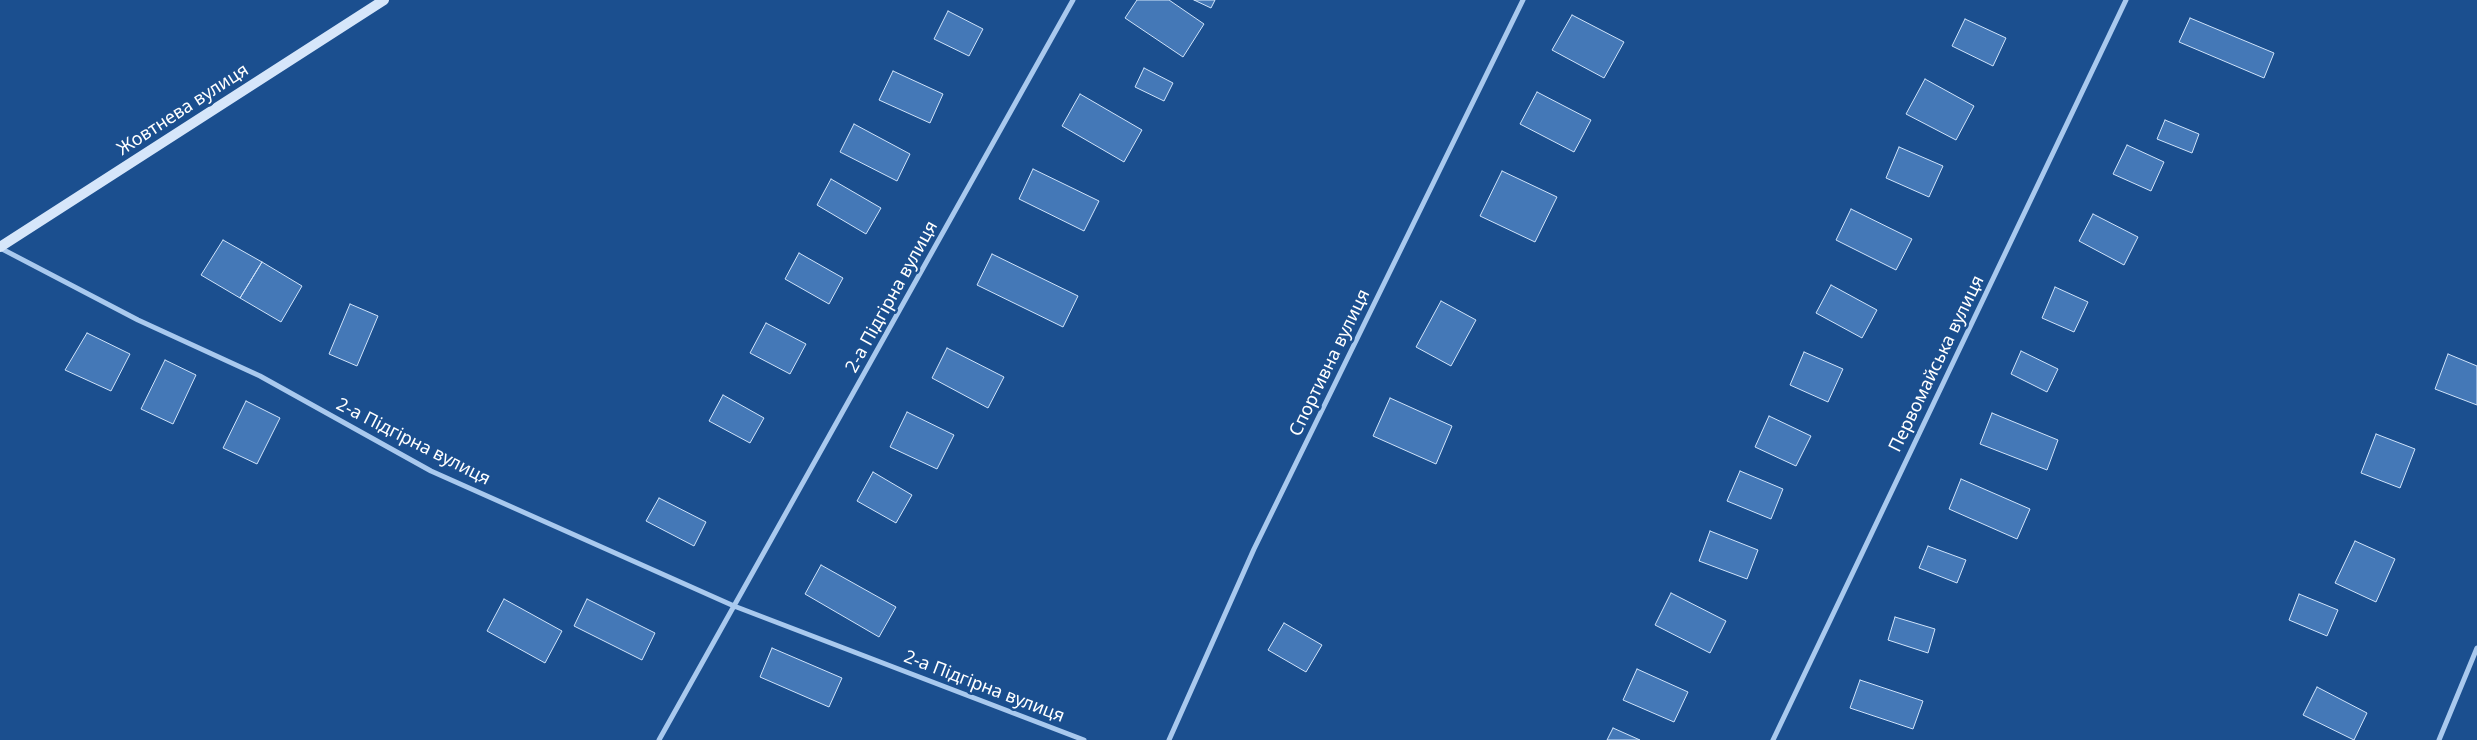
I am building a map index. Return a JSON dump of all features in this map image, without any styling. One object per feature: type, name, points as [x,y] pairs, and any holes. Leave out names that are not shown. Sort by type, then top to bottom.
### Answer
[{"type":"street","name":"Жовтнева вулиця","points":[[0,247],[384,0]]},
{"type":"street","name":"2-а Підгірна вулиця","points":[[734,606],[769,547],[1073,0]]},
{"type":"street","name":"Спортивна вулиця","points":[[1169,740],[1254,550],[1522,0]]},
{"type":"street","name":"Первомайська вулиця","points":[[1773,740],[2126,0]]},
{"type":"street","name":"2-а Підгірна вулиця","points":[[0,247],[138,320],[260,376],[431,471],[734,606],[1084,740]]},
{"type":"street","points":[[660,740],[734,606]]},
{"type":"street","points":[[2439,740],[2477,648]]},
{"type":"building","points":[[1137,0],[1169,0],[1204,24],[1183,57],[1125,18]]},
{"type":"building","points":[[1194,0],[1215,0],[1211,8]]},
{"type":"building","points":[[948,11],[983,29],[969,56],[934,39]]},
{"type":"building","points":[[1572,15],[1624,42],[1604,78],[1552,50]]},
{"type":"building","points":[[2190,18],[2274,53],[2264,78],[2179,42]]},
{"type":"building","points":[[1965,19],[2006,38],[1993,66],[1952,46]]},
{"type":"building","points":[[1144,68],[1173,83],[1164,101],[1135,87]]},
{"type":"building","points":[[893,71],[943,94],[930,123],[879,100]]},
{"type":"building","points":[[1925,79],[1974,106],[1956,140],[1906,114]]},
{"type":"building","points":[[1537,92],[1591,120],[1574,152],[1520,124]]},
{"type":"building","points":[[1080,94],[1142,130],[1124,162],[1062,126]]},
{"type":"building","points":[[2165,120],[2199,134],[2192,153],[2157,139]]},
{"type":"building","points":[[854,124],[910,154],[897,181],[840,152]]},
{"type":"building","points":[[2127,145],[2164,162],[2151,191],[2113,174]]},
{"type":"building","points":[[1899,147],[1943,166],[1929,197],[1886,178]]},
{"type":"building","points":[[1033,169],[1099,201],[1084,231],[1019,199]]},
{"type":"building","points":[[1502,171],[1557,197],[1535,242],[1480,216]]},
{"type":"building","points":[[831,179],[881,208],[866,234],[817,205]]},
{"type":"building","points":[[1851,209],[1912,239],[1896,270],[1836,240]]},
{"type":"building","points":[[2093,214],[2138,237],[2124,265],[2079,241]]},
{"type":"building","points":[[223,240],[262,262],[240,298],[201,275]]},
{"type":"building","points":[[799,253],[843,278],[829,304],[785,279]]},
{"type":"building","points":[[992,254],[1078,296],[1063,327],[977,285]]},
{"type":"building","points":[[262,262],[302,286],[281,322],[240,298]]},
{"type":"building","points":[[1831,285],[1877,310],[1862,338],[1816,313]]},
{"type":"building","points":[[2055,287],[2088,302],[2074,332],[2042,318]]},
{"type":"building","points":[[1441,301],[1476,320],[1451,366],[1416,347]]},
{"type":"building","points":[[350,304],[378,316],[357,366],[329,354]]},
{"type":"building","points":[[766,323],[806,344],[790,374],[750,353]]},
{"type":"building","points":[[87,333],[130,354],[111,391],[65,370]]},
{"type":"building","points":[[947,348],[1004,377],[988,408],[932,378]]},
{"type":"building","points":[[2021,351],[2058,369],[2047,392],[2011,374]]},
{"type":"building","points":[[1804,352],[1843,369],[1828,402],[1790,385]]},
{"type":"building","points":[[2448,354],[2477,366],[2477,405],[2435,389]]},
{"type":"building","points":[[165,360],[196,375],[173,424],[141,409]]},
{"type":"building","points":[[723,395],[764,418],[750,443],[709,421]]},
{"type":"building","points":[[1390,398],[1452,426],[1436,464],[1373,436]]},
{"type":"building","points":[[246,401],[280,418],[257,464],[223,448]]},
{"type":"building","points":[[907,412],[954,435],[937,469],[890,447]]},
{"type":"building","points":[[1992,413],[2058,440],[2047,470],[1980,444]]},
{"type":"building","points":[[1769,416],[1811,436],[1796,466],[1755,447]]},
{"type":"building","points":[[2376,434],[2415,449],[2400,488],[2361,473]]},
{"type":"building","points":[[1740,471],[1783,489],[1771,519],[1727,501]]},
{"type":"building","points":[[873,472],[912,495],[896,523],[857,501]]},
{"type":"building","points":[[1961,479],[2030,509],[2017,539],[1949,509]]},
{"type":"building","points":[[659,498],[706,522],[694,546],[646,521]]},
{"type":"building","points":[[1710,531],[1758,550],[1747,579],[1699,561]]},
{"type":"building","points":[[2355,541],[2395,559],[2376,602],[2335,583]]},
{"type":"building","points":[[1928,546],[1966,560],[1957,583],[1919,568]]},
{"type":"building","points":[[821,565],[896,607],[879,637],[805,594]]},
{"type":"building","points":[[1671,593],[1726,621],[1710,653],[1655,625]]},
{"type":"building","points":[[2299,594],[2338,610],[2327,636],[2289,620]]},
{"type":"building","points":[[504,599],[562,631],[545,663],[487,631]]},
{"type":"building","points":[[587,599],[655,633],[642,660],[574,626]]},
{"type":"building","points":[[1895,617],[1935,629],[1928,653],[1888,640]]},
{"type":"building","points":[[1284,623],[1322,645],[1306,672],[1268,650]]},
{"type":"building","points":[[772,648],[842,678],[829,707],[760,677]]},
{"type":"building","points":[[1637,669],[1688,692],[1674,722],[1623,700]]},
{"type":"building","points":[[1860,680],[1923,701],[1913,729],[1850,708]]},
{"type":"building","points":[[2317,687],[2367,713],[2354,740],[2303,715]]},
{"type":"building","points":[[1613,728],[1640,740],[1607,740]]}]
